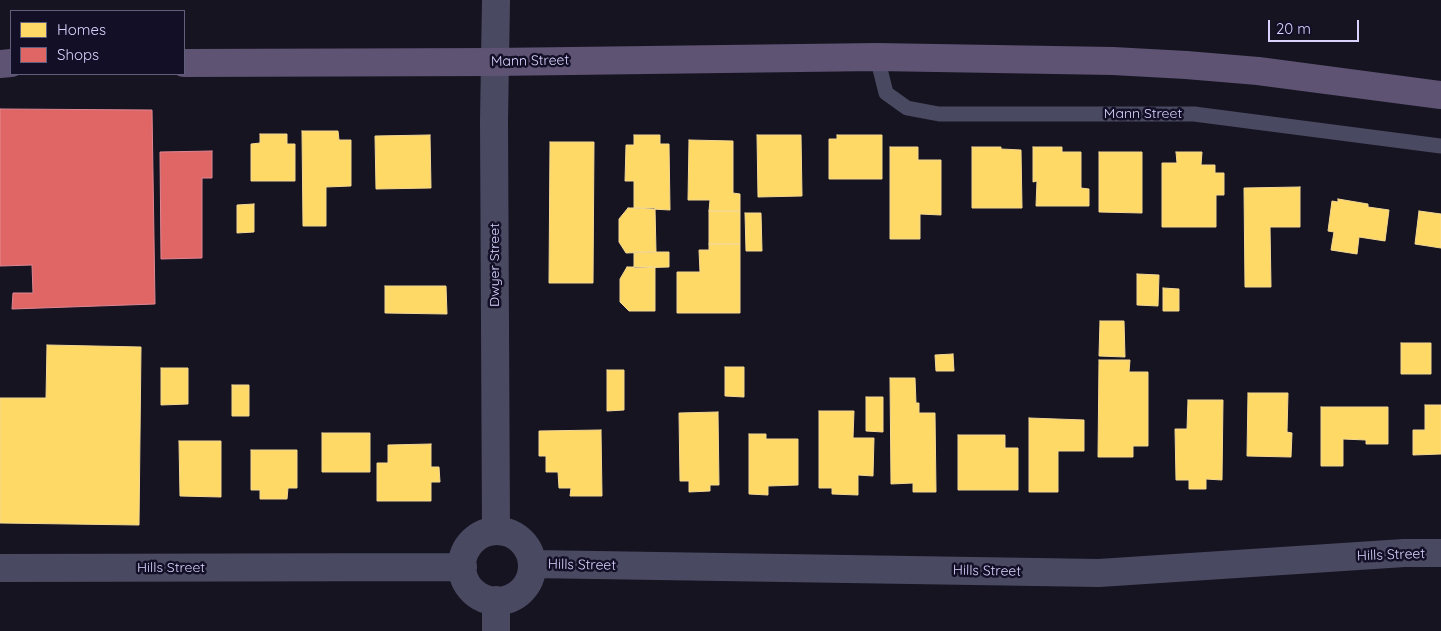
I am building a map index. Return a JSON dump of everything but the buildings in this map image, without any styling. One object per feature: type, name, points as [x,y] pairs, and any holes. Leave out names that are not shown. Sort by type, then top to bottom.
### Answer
[{"type":"main road","name":"Mann Street","points":[[185,63],[494,62],[877,57],[1113,61],[1258,71],[1441,94]]},
{"type":"street","name":"Dwyer Street","points":[[496,0],[494,62],[496,531]]},
{"type":"street","points":[[496,531],[507,532],[525,544],[532,564],[526,586],[517,594],[507,599],[496,600],[481,596],[469,586],[464,577],[463,567],[464,556],[472,542],[486,533],[496,531]]},
{"type":"street","name":"Hills Street","points":[[532,564],[1100,573],[1404,553],[1441,553]]},
{"type":"street","name":"Hills Street","points":[[0,568],[463,567]]},
{"type":"street","points":[[496,600],[496,631]]},
{"type":"lane","name":"Mann Street","points":[[877,57],[886,93],[907,108],[939,114],[1194,114],[1441,146]]}]
